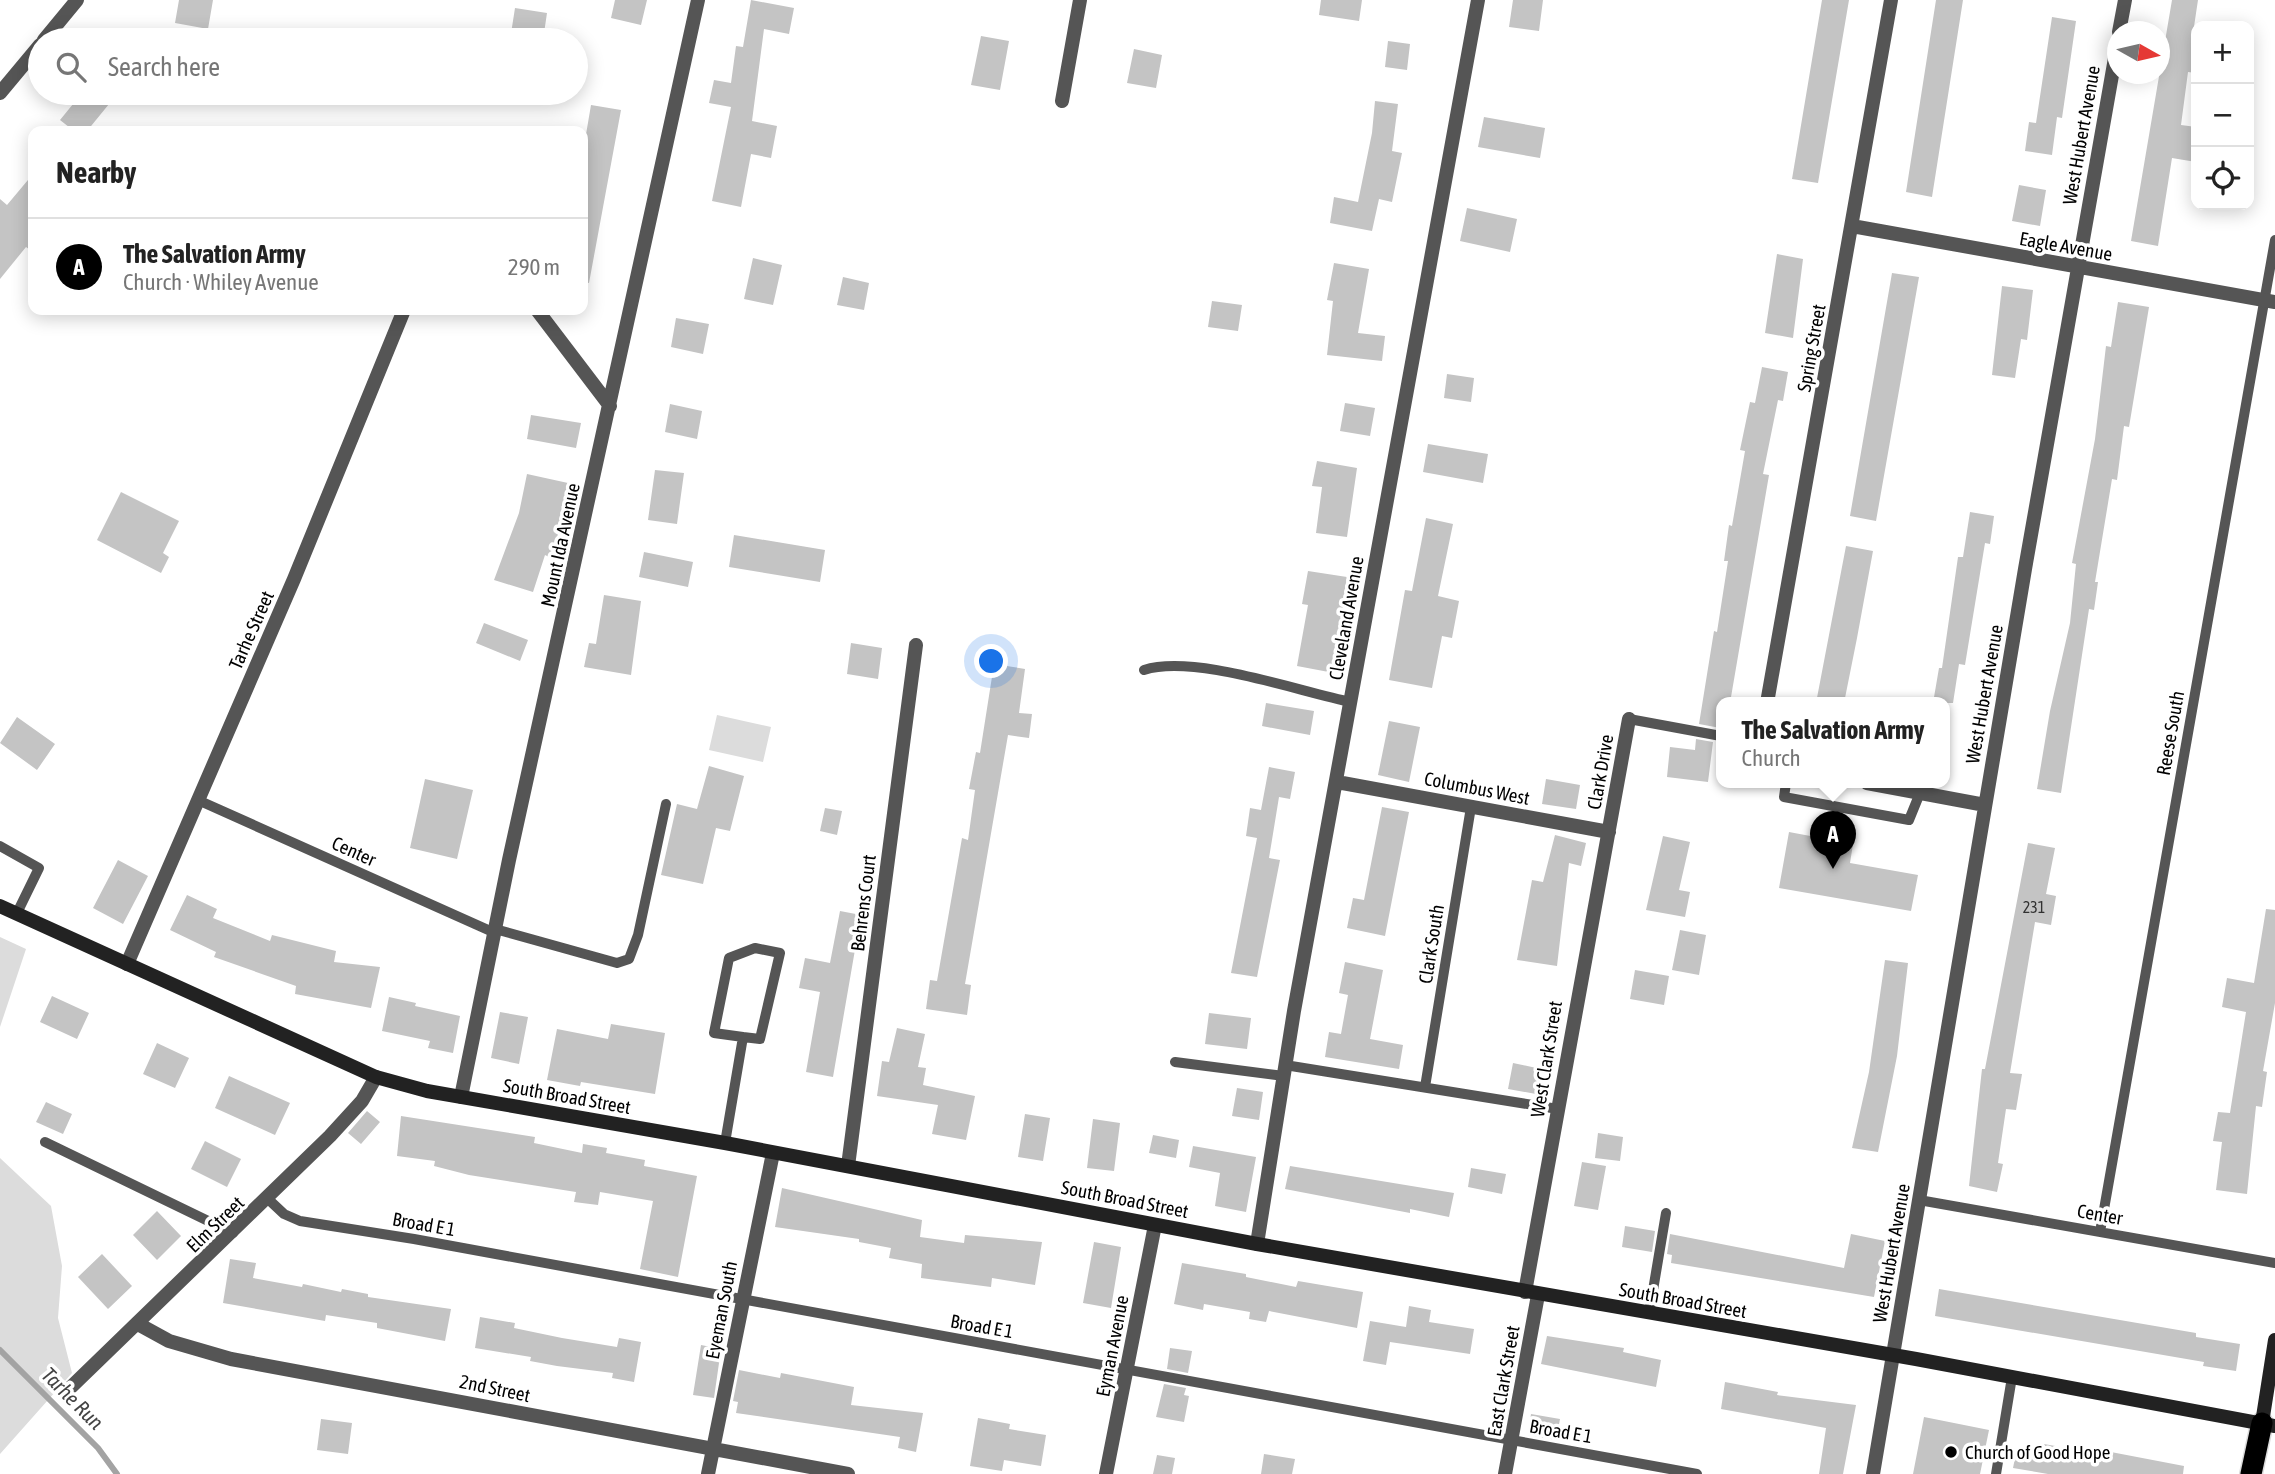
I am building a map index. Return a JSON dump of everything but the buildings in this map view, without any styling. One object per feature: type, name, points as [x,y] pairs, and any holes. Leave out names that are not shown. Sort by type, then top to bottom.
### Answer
[{"type":"highway","points":[[2254,1474],[2268,1424]]},
{"type":"street","points":[[54,28],[78,0]]},
{"type":"street","name":"Mount Ida Avenue","points":[[461,1097],[471,1034],[698,0]]},
{"type":"street","points":[[1062,101],[1080,0]]},
{"type":"street","name":"Cleveland Avenue","points":[[1257,1244],[1284,1071],[1478,0]]},
{"type":"street","name":"Spring Street","points":[[1769,697],[1891,0]]},
{"type":"street","points":[[2121,21],[2125,0]]},
{"type":"street","points":[[0,93],[28,59]]},
{"type":"street","name":"West Hubert Avenue","points":[[1873,1474],[1985,805],[2110,84]]},
{"type":"street","name":"Eagle Avenue","points":[[1852,226],[2270,301]]},
{"type":"street","name":"Tarhe Street","points":[[127,964],[295,579],[402,315]]},
{"type":"street","points":[[541,315],[610,406]]},
{"type":"street","name":"Behrens Court","points":[[848,1166],[916,645]]},
{"type":"street","name":"Clark Drive","points":[[1609,832],[1629,719]]},
{"type":"street","name":"Columbus West","points":[[1337,782],[1609,832]]},
{"type":"street","points":[[1894,788],[1985,805]]},
{"type":"street","name":"West Clark Street","points":[[1532,1294],[1558,1109],[1609,832]]},
{"type":"street","name":"South Broad Street","points":[[0,906],[376,1077],[461,1097],[725,1143],[1532,1294],[1893,1355],[2268,1424]]},
{"type":"street","name":"Elm Street","points":[[69,1389],[268,1199],[362,1101],[376,1077]]},
{"type":"street","name":"Eyeman South","points":[[708,1474],[773,1153]]},
{"type":"street","name":"Eyman Avenue","points":[[1106,1474],[1155,1225]]},
{"type":"street","name":"East Clark Street","points":[[1505,1474],[1532,1294]]},
{"type":"street","name":"2nd Street","points":[[138,1324],[169,1341],[231,1359],[848,1474]]},
{"type":"street","points":[[2268,1424],[2275,1340]]},
{"type":"lane","name":"Reese South","points":[[2100,1232],[2270,301],[2275,240]]},
{"type":"lane","points":[[1144,670],[1162,664],[1191,667],[1351,702]]},
{"type":"lane","points":[[1629,719],[1716,735]]},
{"type":"lane","points":[[1785,788],[1784,797],[1909,820],[1920,793]]},
{"type":"lane","name":"Center","points":[[200,801],[495,931],[617,963],[629,959],[638,935],[666,804]]},
{"type":"lane","name":"Clark South","points":[[1425,1087],[1471,807]]},
{"type":"lane","points":[[0,846],[39,868],[17,914]]},
{"type":"lane","points":[[755,948],[780,953],[760,1039],[743,1037],[714,1033],[729,958],[755,948]]},
{"type":"lane","points":[[725,1143],[743,1037]]},
{"type":"lane","points":[[1175,1062],[1425,1087],[1558,1109]]},
{"type":"lane","points":[[46,1142],[233,1233]]},
{"type":"lane","name":"Broad E 1","points":[[268,1199],[284,1214],[300,1221],[1697,1474]]},
{"type":"lane","name":"Center","points":[[1919,1200],[2275,1263]]},
{"type":"lane","points":[[1649,1314],[1666,1213]]},
{"type":"lane","points":[[1996,1474],[2012,1377]]},
{"type":"shaded area","points":[[717,715],[771,727],[763,762],[709,750]]},
{"type":"shaded area","points":[[0,937],[26,949],[0,1027]]},
{"type":"shaded area","points":[[0,1158],[51,1206],[62,1266],[58,1318],[72,1373],[0,1454]]},
{"type":"waterway","name":"Tarhe Run","points":[[0,1350],[98,1448],[117,1474]]},
{"type":"place","name":"The Salvation Army","points":[[1833,869]]},
{"type":"place","name":"Church of Good Hope","points":[[1951,1452]]}]
